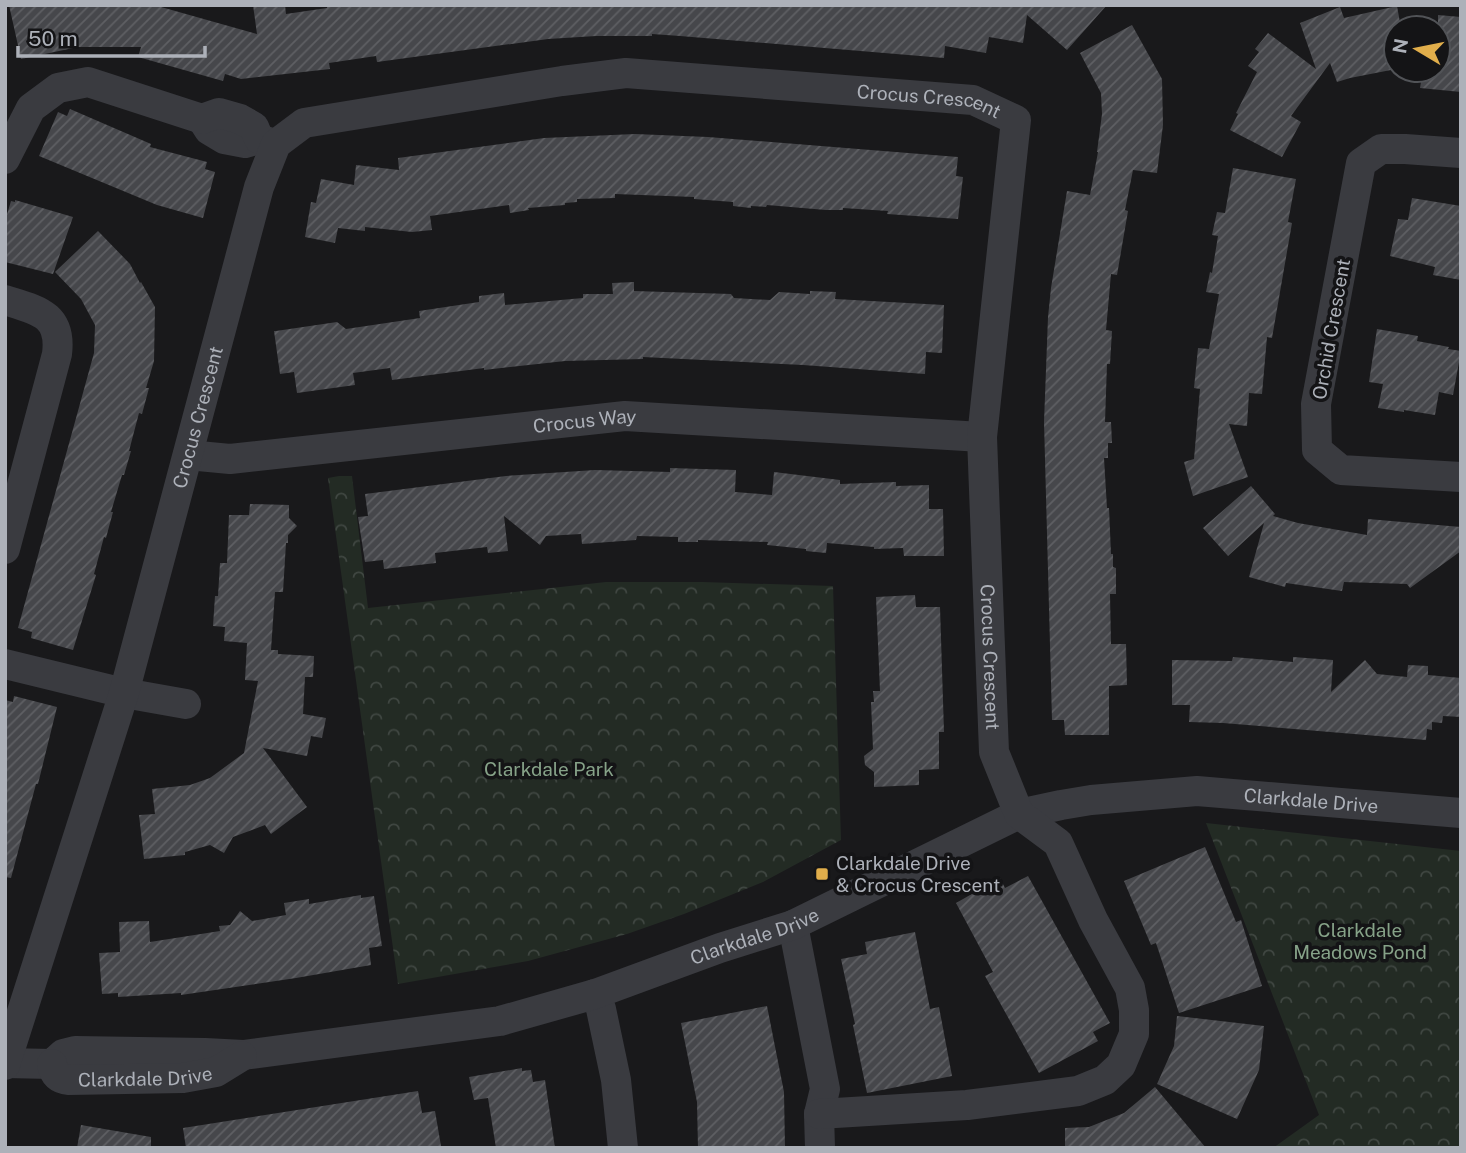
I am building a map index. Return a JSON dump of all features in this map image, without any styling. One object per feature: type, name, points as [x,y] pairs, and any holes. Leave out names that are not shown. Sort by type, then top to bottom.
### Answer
[{"type":"street","name":"Crocus Crescent","points":[[5,1064],[124,693],[259,187],[267,141],[304,123],[626,73],[973,100],[1016,120],[982,437],[994,752],[1019,814]]},
{"type":"street","points":[[5,159],[31,108],[58,88],[88,82],[202,119],[209,130],[224,139],[245,143],[267,141]]},
{"type":"street","name":"Orchid Crescent","points":[[1461,153],[1381,149],[1361,163],[1316,404],[1317,450],[1341,470],[1461,477]]},
{"type":"street","points":[[5,300],[41,312],[56,327],[59,339],[5,549]]},
{"type":"street","name":"Crocus Way","points":[[188,455],[230,459],[625,416],[982,437]]},
{"type":"street","points":[[5,664],[124,693],[186,704]]},
{"type":"street","name":"Clarkdale Drive","points":[[5,1064],[52,1064],[62,1054],[75,1051],[243,1055],[500,1021],[595,994],[720,948],[793,925],[1019,814],[1091,800],[1197,791],[1461,813]]},
{"type":"street","points":[[819,1114],[967,1105],[1078,1091],[1105,1080],[1121,1065],[1134,1034],[1130,988],[1093,920],[1058,843],[1019,814]]},
{"type":"street","points":[[793,925],[825,1089],[819,1114],[820,1148]]},
{"type":"street","points":[[595,994],[601,1009],[616,1080],[623,1148]]},
{"type":"green space","name":"Clarkdale Park","points":[[352,476],[368,608],[606,582],[833,586],[841,840],[763,882],[627,934],[528,961],[398,984],[328,478]]},
{"type":"green space","name":"Clarkdale Meadows Pond","points":[[1206,823],[1461,851],[1461,1148],[1273,1148],[1319,1115]]},
{"type":"building","points":[[9,5],[154,5],[257,34],[253,5],[285,5],[286,14],[327,8],[327,5],[1107,5],[1067,50],[1027,15],[1023,43],[989,37],[986,53],[945,46],[944,58],[652,34],[548,39],[377,62],[376,56],[329,63],[330,69],[241,79],[225,74],[223,81],[138,57],[141,47],[78,47],[21,59]]},
{"type":"building","points":[[1397,6],[1398,14],[1382,14],[1382,72],[1337,82],[1330,63],[1291,116],[1301,122],[1282,157],[1230,130],[1257,72],[1248,66],[1259,52],[1255,49],[1268,33],[1316,69],[1300,23],[1340,7],[1344,18]]},
{"type":"building","points":[[1452,16],[1461,17],[1461,92],[1420,88],[1421,84],[1452,84]]},
{"type":"building","points":[[1132,25],[1162,79],[1163,125],[1157,173],[1133,170],[1117,275],[1111,274],[1106,330],[1112,331],[1110,364],[1107,364],[1105,422],[1111,422],[1112,443],[1108,443],[1108,458],[1104,458],[1111,554],[1113,567],[1116,568],[1116,594],[1110,594],[1111,644],[1126,644],[1127,685],[1109,686],[1109,735],[1065,735],[1064,720],[1052,720],[1044,422],[1048,317],[1067,191],[1090,195],[1098,152],[1101,93],[1080,53]]},
{"type":"building","points":[[70,109],[151,144],[150,147],[207,162],[205,169],[215,172],[203,218],[157,205],[39,156],[58,112],[67,116]]},
{"type":"building","points":[[635,134],[708,137],[958,157],[956,176],[963,177],[958,219],[843,208],[826,210],[767,205],[751,208],[733,206],[733,202],[694,197],[615,194],[615,198],[577,199],[577,202],[565,205],[528,208],[529,210],[510,213],[509,205],[430,216],[432,230],[412,232],[365,227],[365,231],[338,228],[335,243],[305,237],[311,202],[316,203],[321,179],[354,185],[356,165],[399,170],[398,158],[544,138]]},
{"type":"building","points":[[1233,168],[1296,179],[1288,222],[1292,223],[1272,338],[1267,337],[1262,394],[1249,393],[1247,426],[1229,424],[1248,477],[1193,496],[1184,462],[1194,459],[1200,389],[1194,388],[1198,348],[1209,349],[1219,294],[1206,292],[1218,236],[1212,235],[1217,212],[1225,213]]},
{"type":"building","points":[[1412,198],[1461,206],[1461,280],[1433,275],[1435,267],[1390,256],[1398,219],[1408,220]]},
{"type":"building","points":[[11,201],[73,217],[53,274],[5,262],[5,221]]},
{"type":"building","points":[[98,231],[130,264],[155,307],[154,361],[142,414],[139,413],[131,451],[111,512],[94,574],[96,575],[73,650],[31,638],[32,632],[18,628],[94,353],[95,325],[81,299],[55,272]]},
{"type":"building","points":[[634,282],[634,291],[731,294],[734,298],[770,300],[779,292],[836,292],[835,299],[944,305],[942,353],[926,352],[925,374],[643,357],[484,368],[392,380],[390,368],[353,373],[355,385],[297,393],[294,372],[280,374],[274,331],[337,322],[346,329],[420,318],[419,311],[479,302],[479,296],[504,293],[505,305],[583,298],[583,294],[613,294],[612,283]]},
{"type":"building","points":[[1377,329],[1418,336],[1417,341],[1461,351],[1453,395],[1439,392],[1435,415],[1378,408],[1383,384],[1369,382]]},
{"type":"building","points":[[670,468],[736,470],[735,492],[772,495],[774,472],[840,480],[840,484],[896,482],[896,486],[929,485],[929,509],[943,509],[944,556],[904,556],[903,548],[874,549],[827,543],[826,553],[767,545],[768,542],[678,542],[678,537],[637,536],[636,540],[582,544],[581,534],[546,536],[540,545],[504,516],[508,551],[488,553],[487,547],[435,553],[436,563],[384,569],[383,560],[365,562],[358,517],[368,516],[365,494],[506,476],[595,470],[670,472]]},
{"type":"building","points":[[1251,486],[1275,514],[1273,516],[1298,523],[1367,535],[1368,519],[1461,527],[1461,551],[1410,588],[1407,584],[1344,582],[1342,591],[1286,583],[1285,587],[1249,577],[1264,523],[1228,556],[1203,528]]},
{"type":"building","points":[[250,504],[289,505],[289,518],[297,526],[288,535],[286,543],[283,592],[275,592],[271,650],[278,650],[278,654],[314,656],[313,677],[305,677],[303,714],[326,718],[322,738],[311,736],[307,756],[263,748],[307,807],[271,834],[265,825],[233,837],[224,853],[210,845],[185,852],[185,855],[144,859],[139,815],[155,814],[152,789],[190,785],[210,778],[244,753],[258,681],[245,680],[247,643],[224,641],[225,627],[213,626],[220,563],[227,563],[229,515],[249,515]]},
{"type":"building","points":[[915,595],[916,607],[940,607],[944,732],[939,732],[939,769],[919,770],[919,785],[874,787],[874,772],[865,765],[864,756],[873,749],[871,702],[874,702],[873,691],[880,691],[876,597]]},
{"type":"building","points":[[1233,657],[1293,662],[1293,657],[1333,660],[1331,692],[1365,660],[1377,674],[1407,677],[1408,665],[1428,666],[1428,675],[1461,678],[1461,717],[1443,716],[1442,723],[1432,722],[1432,730],[1427,729],[1426,740],[1189,722],[1190,705],[1172,705],[1172,660],[1232,661]]},
{"type":"building","points":[[14,696],[57,707],[11,878],[5,877],[5,700],[13,702]]},
{"type":"building","points":[[1205,847],[1236,922],[1241,920],[1262,986],[1179,1013],[1156,943],[1151,945],[1124,881]]},
{"type":"building","points":[[1028,876],[1110,1023],[1093,1032],[1098,1041],[1039,1073],[985,976],[993,972],[956,903],[1000,878],[1005,888]]},
{"type":"building","points":[[361,895],[361,898],[374,896],[382,946],[369,948],[371,965],[181,995],[118,997],[118,993],[102,994],[99,953],[120,952],[119,922],[149,921],[150,942],[220,931],[219,926],[230,925],[240,911],[252,921],[286,915],[284,903],[309,899],[309,904]]},
{"type":"building","points":[[915,932],[930,1009],[939,1007],[952,1076],[867,1093],[841,959],[867,954],[865,942]]},
{"type":"building","points":[[767,1006],[784,1092],[785,1148],[698,1148],[697,1102],[681,1023]]},
{"type":"building","points":[[1177,1016],[1264,1026],[1259,1070],[1237,1119],[1157,1084],[1174,1046]]},
{"type":"building","points":[[522,1068],[522,1071],[531,1070],[533,1082],[545,1080],[555,1148],[496,1148],[488,1098],[474,1100],[469,1077]]},
{"type":"building","points":[[1155,1087],[1206,1148],[1065,1148],[1065,1128],[1089,1127],[1124,1113]]},
{"type":"building","points":[[418,1091],[422,1113],[435,1111],[441,1146],[186,1148],[183,1128]]},
{"type":"building","points":[[81,1125],[151,1137],[151,1148],[77,1148]]},
{"type":"place","name":"Clarkdale Drive & Crocus Crescent","points":[[822,874]]}]
